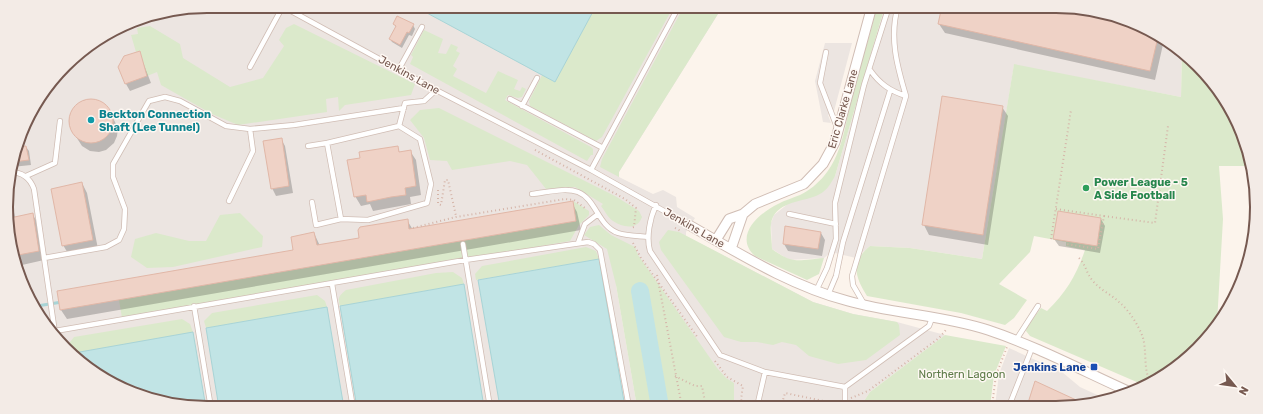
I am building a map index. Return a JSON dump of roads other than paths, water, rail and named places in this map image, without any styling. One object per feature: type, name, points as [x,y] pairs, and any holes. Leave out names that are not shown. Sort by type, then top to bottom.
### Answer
[{"type":"street","name":"Eric Clarke Lane","points":[[716,240],[729,219],[743,214],[755,204],[804,184],[814,175],[831,152],[838,132],[870,13]]},
{"type":"street","points":[[731,249],[743,214]]},
{"type":"street","name":"Jenkins Lane","points":[[689,226],[770,271],[816,291],[865,306],[932,318],[986,330],[1016,340],[1123,389]]},
{"type":"lane","points":[[250,67],[278,13]]},
{"type":"lane","name":"Jenkins Lane","points":[[295,13],[436,90],[656,205],[689,226]]},
{"type":"lane","points":[[591,170],[675,13]]},
{"type":"lane","points":[[816,291],[827,268],[836,239],[835,203],[870,70],[887,13]]},
{"type":"lane","points":[[865,306],[853,285],[852,276],[906,96],[898,72],[893,40],[896,13]]},
{"type":"lane","points":[[399,69],[422,27]]},
{"type":"lane","points":[[826,52],[820,83],[838,132]]},
{"type":"lane","points":[[870,70],[875,77],[890,91],[906,96]]},
{"type":"lane","points":[[522,106],[536,78]]},
{"type":"lane","points":[[399,126],[405,103],[424,101],[436,90]]},
{"type":"lane","points":[[828,295],[836,276],[848,226],[890,91]]},
{"type":"lane","points":[[44,258],[106,247],[119,240],[124,229],[125,209],[113,178],[113,164],[149,101],[165,97],[180,101],[226,126],[250,129],[294,125],[404,108]]},
{"type":"lane","points":[[510,99],[603,148]]},
{"type":"lane","points":[[26,176],[54,163],[60,121]]},
{"type":"lane","points":[[308,146],[399,126],[420,139],[431,184],[427,203],[368,220],[341,219],[316,225],[312,202]]},
{"type":"lane","points":[[229,201],[253,151],[250,129]]},
{"type":"lane","points":[[327,143],[341,219]]},
{"type":"lane","points":[[16,174],[26,176],[31,181],[34,189],[54,326]]},
{"type":"lane","points":[[532,194],[567,190],[577,192],[592,204],[605,224],[617,232],[648,237]]},
{"type":"lane","points":[[656,205],[651,216],[648,237],[650,251],[720,355],[765,372],[845,387],[929,326],[932,318]]},
{"type":"lane","points":[[578,243],[585,224],[598,214]]},
{"type":"lane","points":[[789,214],[836,224]]},
{"type":"lane","points":[[59,332],[194,306],[332,284],[465,260],[578,243],[594,244],[600,250],[628,401]]},
{"type":"lane","points":[[463,244],[489,401]]},
{"type":"lane","points":[[332,284],[352,401]]},
{"type":"lane","points":[[194,306],[211,401]]},
{"type":"lane","points":[[1016,340],[1038,306]]},
{"type":"lane","points":[[1012,401],[1032,348]]},
{"type":"lane","points":[[758,401],[765,372]]},
{"type":"lane","points":[[845,387],[845,401]]},
{"type":"water","points":[[427,13],[592,13],[555,82]]},
{"type":"water","points":[[599,259],[624,401],[499,401],[478,280]]},
{"type":"water","points":[[464,284],[483,401],[356,401],[340,306]]},
{"type":"water","points":[[327,307],[343,401],[218,401],[206,328]]},
{"type":"water","points":[[193,332],[205,401],[169,397],[145,391],[110,375],[78,352]]},
{"type":"waterway","points":[[640,291],[659,401]]},
{"type":"waterway","points":[[40,306],[62,302]]},
{"type":"place","name":"Beckton Connection Shaft (Lee Tunnel)","points":[[91,120]]},
{"type":"place","name":"Power League - 5 A Side Football","points":[[1086,188]]},
{"type":"place","name":"Jenkins Lane","points":[[1094,367]]},
{"type":"park label","name":"Northern Lagoon","points":[[962,374]]}]
